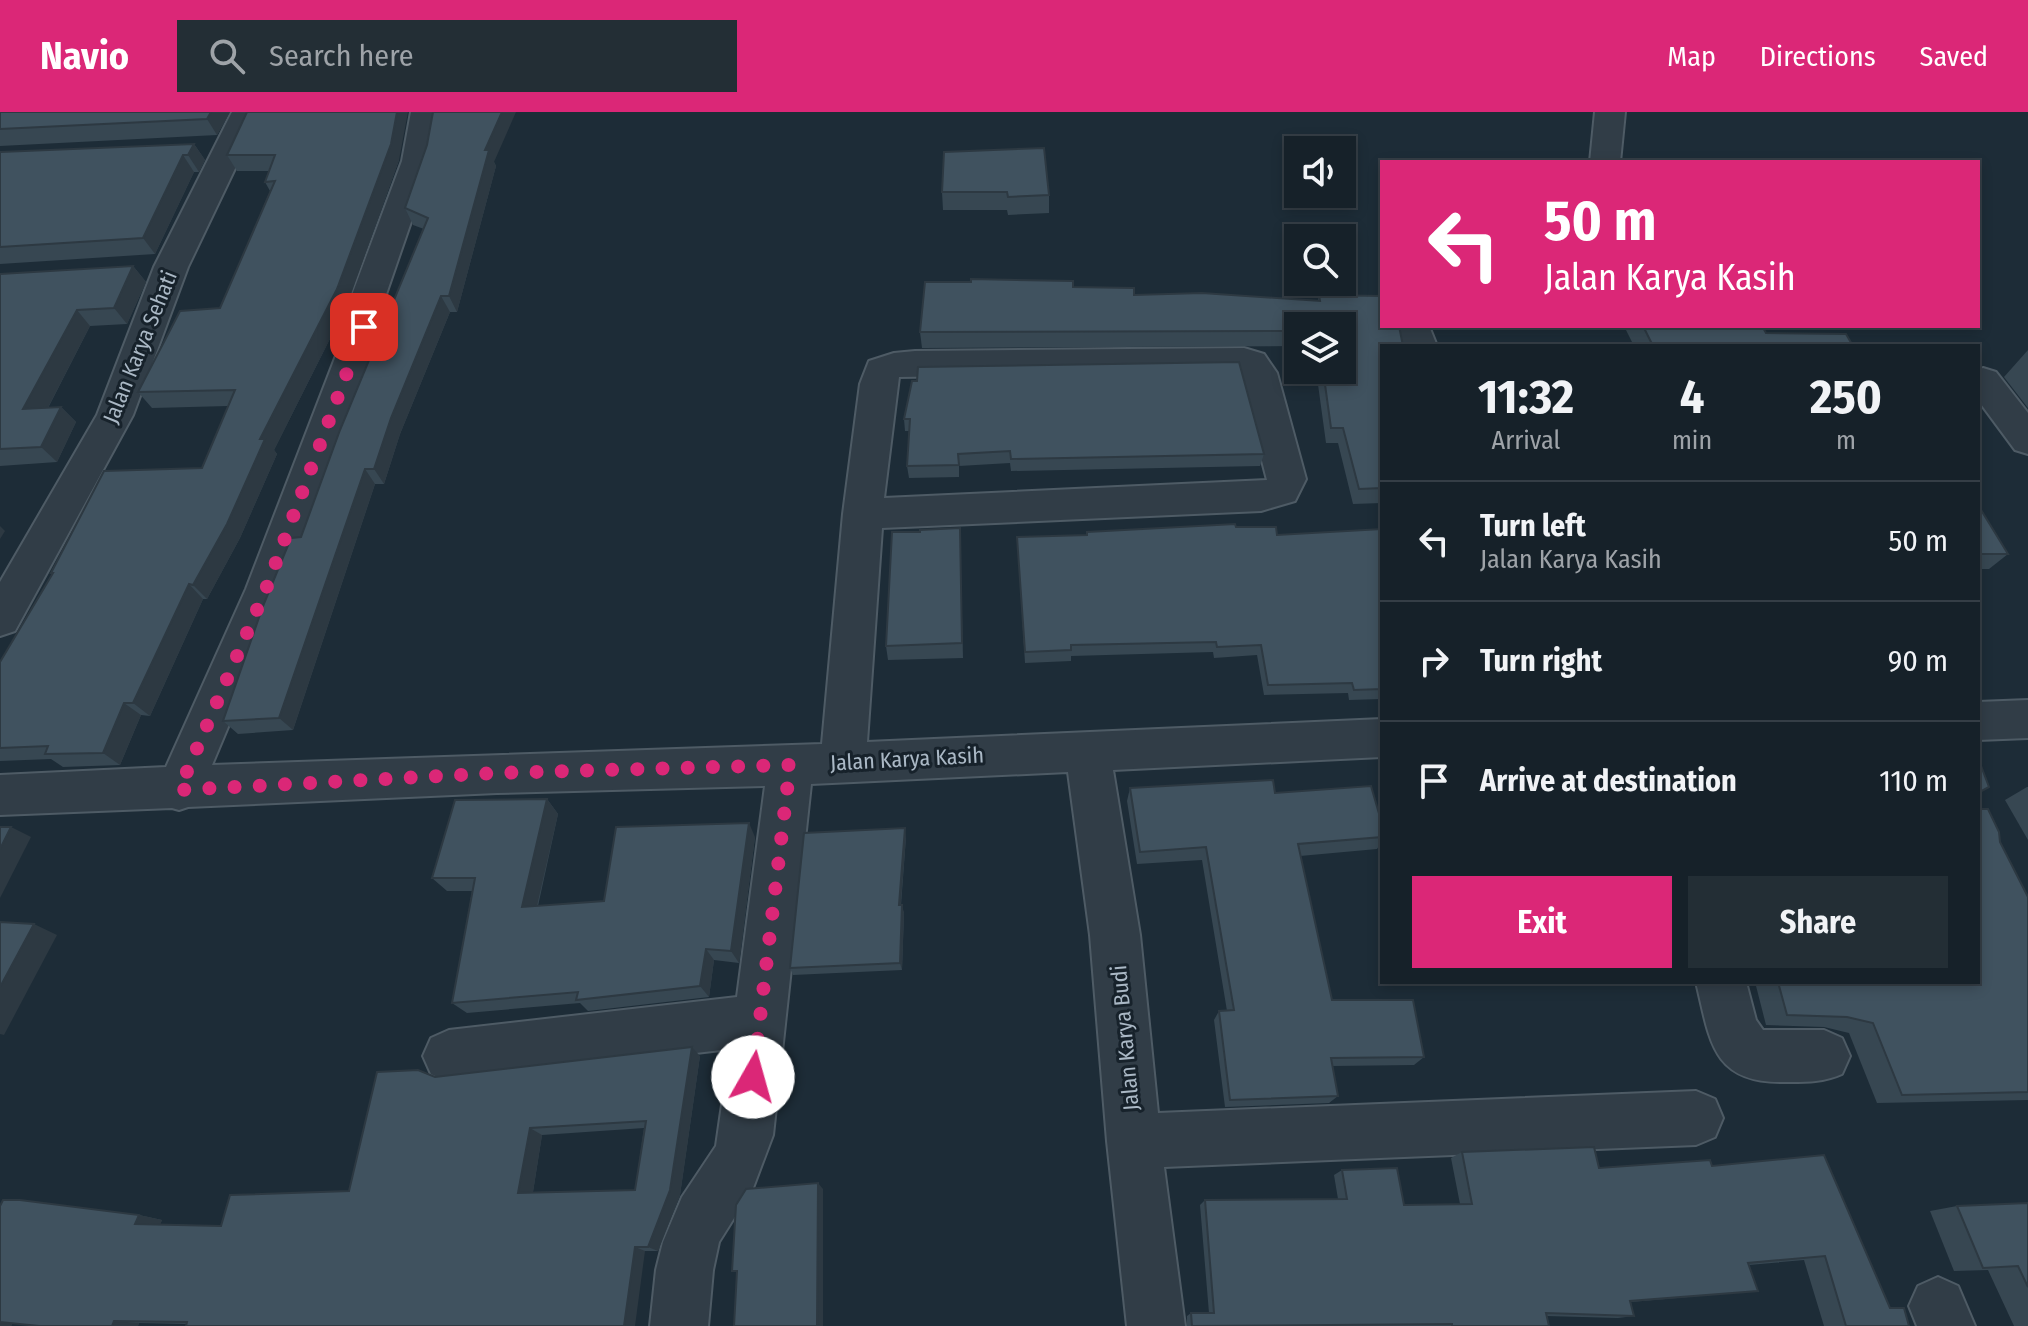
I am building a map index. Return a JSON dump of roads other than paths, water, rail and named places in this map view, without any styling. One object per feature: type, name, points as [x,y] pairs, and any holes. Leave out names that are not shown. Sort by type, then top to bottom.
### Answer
[{"type":"street","name":"Jalan Karya Sehati","points":[[0,619],[115,415],[216,148],[247,112]]},
{"type":"street","points":[[179,790],[266,589],[417,161],[426,112]]},
{"type":"street","points":[[1605,160],[1610,112]]},
{"type":"street","points":[[130,269],[171,267]]},
{"type":"street","points":[[842,761],[848,723],[863,514],[880,374],[888,367],[903,364],[1244,360],[1259,373],[1287,479],[1281,491],[1261,496],[863,514]]},
{"type":"street","points":[[1983,381],[2028,440]]},
{"type":"street","points":[[1980,721],[2028,719]]},
{"type":"street","name":"Jalan Karya Kasih","points":[[0,795],[179,790],[497,773],[790,765],[1380,738]]},
{"type":"street","name":"Jalan Karya Budi","points":[[1088,751],[1115,935],[1134,1141],[1156,1326]]},
{"type":"street","points":[[679,1326],[690,1246],[702,1216],[733,1174],[742,1155],[790,765]]},
{"type":"street","points":[[1722,984],[1738,1041],[1747,1053],[1756,1056],[1824,1056]]},
{"type":"street","points":[[449,1056],[761,1020]]},
{"type":"street","points":[[1134,1141],[1696,1118]]}]
